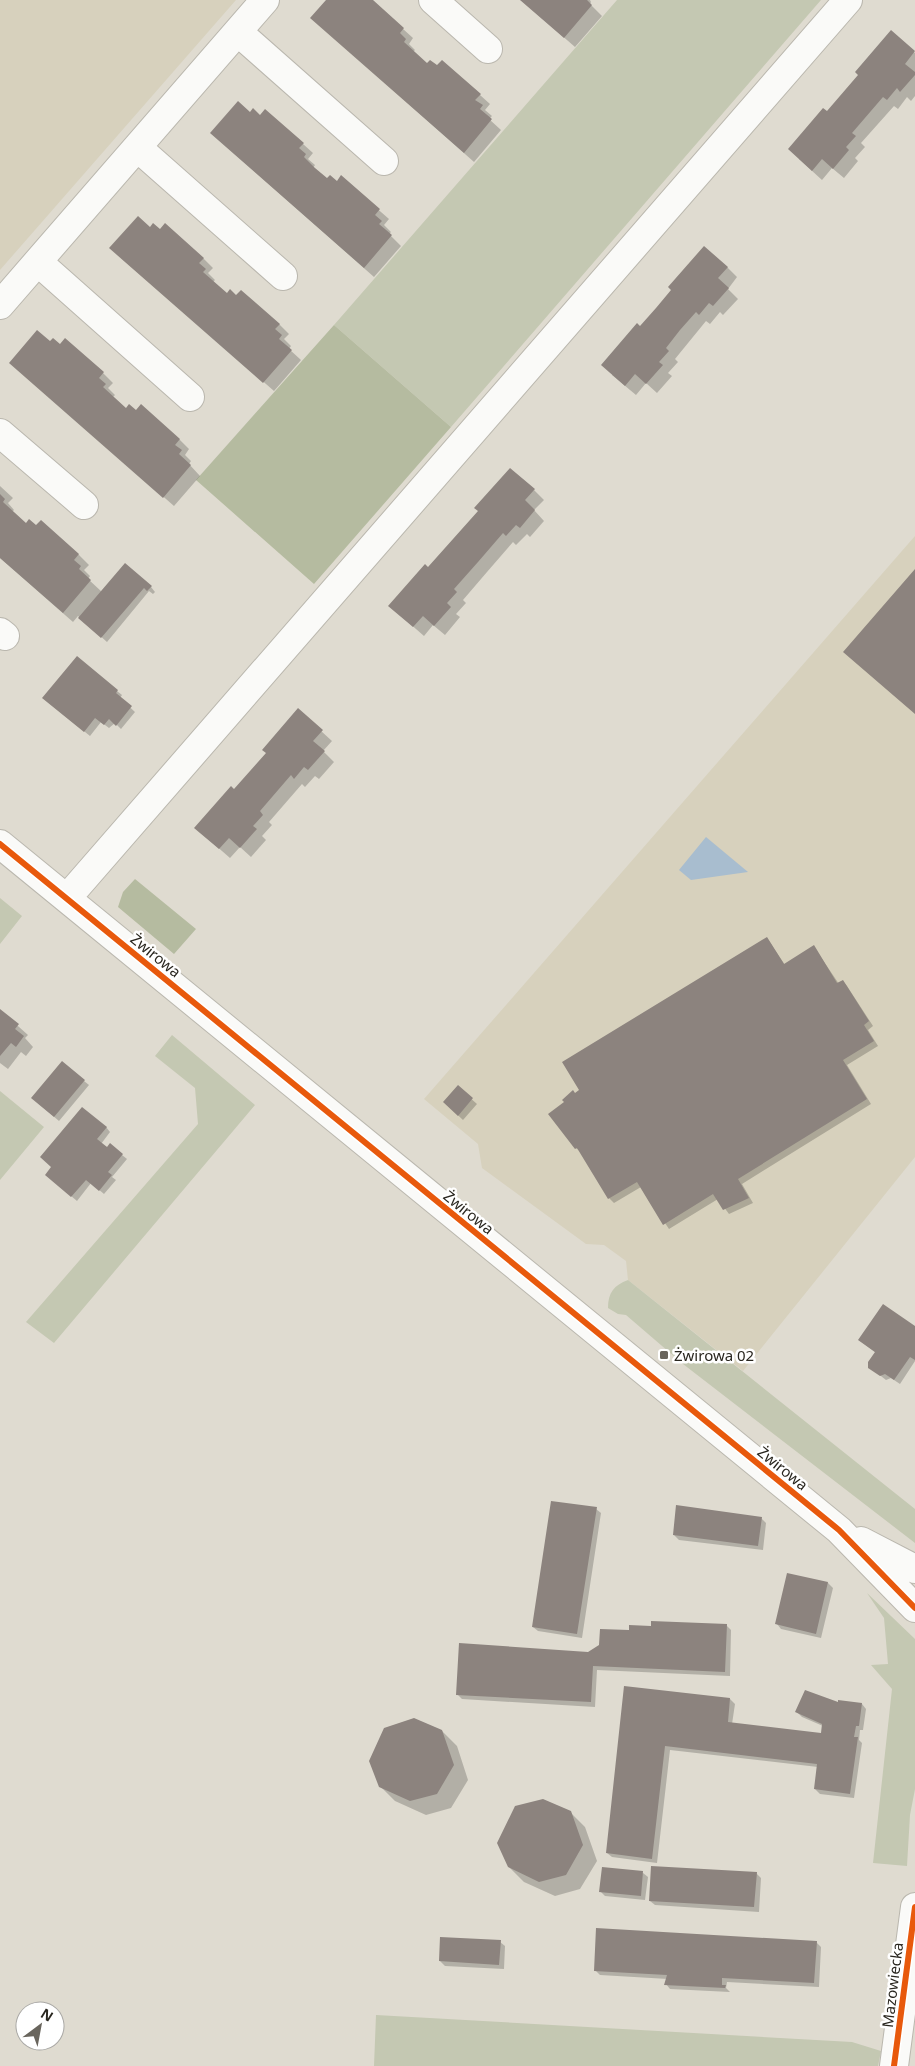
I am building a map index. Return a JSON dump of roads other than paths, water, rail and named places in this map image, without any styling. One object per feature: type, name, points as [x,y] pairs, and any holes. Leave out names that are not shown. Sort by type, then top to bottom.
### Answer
[{"type":"street","points":[[0,305],[265,0]]},
{"type":"street","points":[[433,0],[488,50]]},
{"type":"street","points":[[66,898],[848,0]]},
{"type":"street","points":[[238,32],[384,161]]},
{"type":"street","points":[[138,148],[283,276]]},
{"type":"street","points":[[38,262],[190,396]]},
{"type":"street","points":[[0,433],[84,505]]},
{"type":"street","name":"Żwirowa","points":[[0,844],[839,1530],[915,1608]]},
{"type":"street","name":"Żwirowa","points":[[839,1530],[915,1569]]},
{"type":"street","name":"Mazowiecka","points":[[894,2066],[914,1921]]},
{"type":"water","points":[[706,837],[748,872],[691,880],[679,870]]},
{"type":"place","name":"Żwirowa 02","points":[[664,1355]]}]
